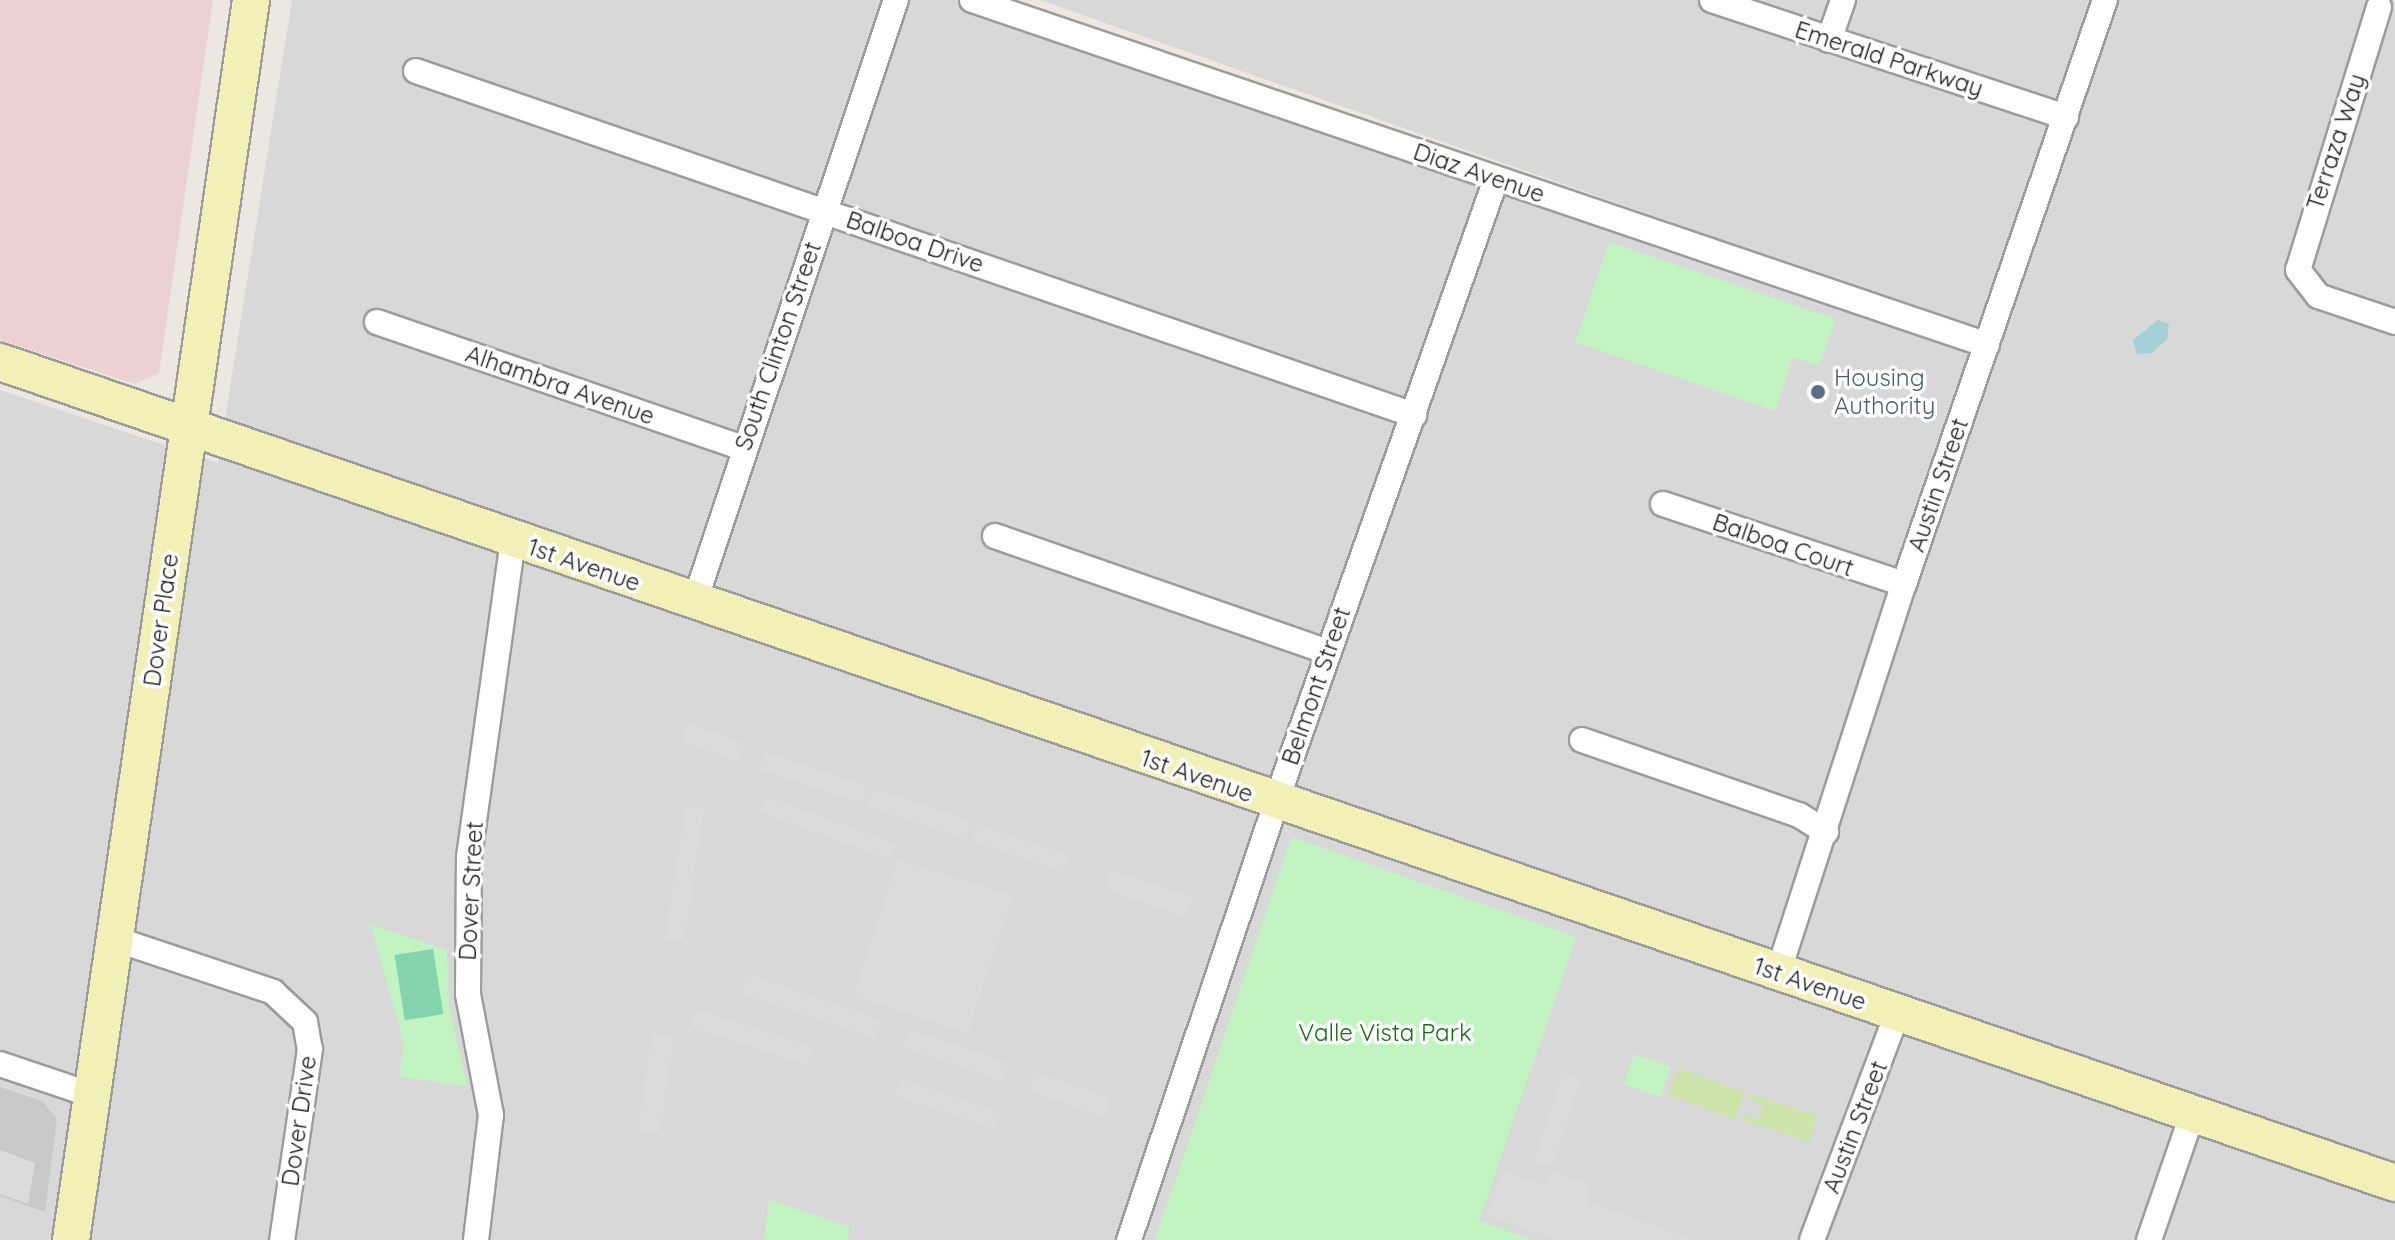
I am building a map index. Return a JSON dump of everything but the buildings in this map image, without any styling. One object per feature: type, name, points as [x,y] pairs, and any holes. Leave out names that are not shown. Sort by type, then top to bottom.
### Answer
[{"type":"street","name":"Dover Place","points":[[71,1240],[251,0]]},
{"type":"street","name":"South Clinton Street","points":[[694,603],[743,448],[896,0]]},
{"type":"street","name":"Diaz Avenue","points":[[972,0],[1987,345]]},
{"type":"street","name":"Emerald Parkway","points":[[1712,0],[2066,117]]},
{"type":"street","points":[[1829,40],[1843,0]]},
{"type":"street","name":"Austin Street","points":[[1778,973],[1904,584],[2105,0]]},
{"type":"street","name":"Terraza Way","points":[[2378,7],[2300,254],[2300,277],[2318,296],[2395,322]]},
{"type":"street","name":"Balboa Drive","points":[[416,71],[1414,415]]},
{"type":"street","name":"Belmont Street","points":[[1129,1240],[1328,652],[1496,179]]},
{"type":"street","name":"Alhambra Avenue","points":[[377,322],[743,448]]},
{"type":"street","name":"1st Avenue","points":[[0,362],[188,430],[1276,803],[2395,1183]]},
{"type":"street","name":"Balboa Court","points":[[1663,504],[1904,584]]},
{"type":"street","points":[[995,536],[1328,652]]},
{"type":"street","name":"Dover Street","points":[[476,1240],[492,1124],[468,994],[469,857],[513,541]]},
{"type":"street","points":[[1582,740],[1799,815],[1826,832]]},
{"type":"street","name":"Dover Drive","points":[[115,939],[273,992],[305,1022],[310,1049],[282,1240]]},
{"type":"street","name":"Austin Street","points":[[1812,1240],[1897,1014]]},
{"type":"street","points":[[0,1064],[92,1095]]},
{"type":"street","points":[[2149,1240],[2192,1115]]},
{"type":"shaded area","points":[[0,0],[213,0],[159,373],[135,384],[0,340]]},
{"type":"shaded area","points":[[292,0],[970,0],[1904,304],[1040,0],[2395,0],[2395,1240],[0,1240],[0,390],[218,463]]},
{"type":"shaded area","points":[[688,724],[745,744],[739,761],[682,742]]},
{"type":"shaded area","points":[[766,752],[867,787],[861,804],[760,769]]},
{"type":"shaded area","points":[[874,789],[971,821],[965,839],[868,807]]},
{"type":"shaded area","points":[[765,796],[897,844],[891,860],[759,812]]},
{"type":"shaded area","points":[[686,806],[705,809],[684,941],[665,938]]},
{"type":"shaded area","points":[[978,824],[1070,856],[1064,873],[972,841]]},
{"type":"shaded area","points":[[898,859],[1013,896],[969,1033],[854,996]]},
{"type":"shaded area","points":[[1111,870],[1193,898],[1187,917],[1104,889]]},
{"type":"shaded area","points":[[748,974],[881,1020],[875,1039],[741,993]]},
{"type":"shaded area","points":[[696,1009],[813,1047],[807,1065],[690,1027]]},
{"type":"shaded area","points":[[909,1029],[1008,1063],[1002,1081],[903,1047]]},
{"type":"shaded area","points":[[652,1033],[674,1036],[660,1134],[638,1131]]},
{"type":"shaded area","points":[[1035,1072],[1111,1098],[1104,1117],[1028,1091]]},
{"type":"shaded area","points":[[1563,1072],[1581,1078],[1552,1166],[1534,1160]]},
{"type":"shaded area","points":[[900,1079],[1000,1111],[994,1129],[894,1096]]},
{"type":"shaded area","points":[[0,1087],[42,1101],[57,1119],[45,1212],[0,1196]]},
{"type":"shaded area","points":[[0,1150],[35,1163],[28,1204],[0,1194]]},
{"type":"shaded area","points":[[1502,1171],[1545,1186],[1550,1171],[1591,1185],[1586,1202],[1697,1240],[1558,1240],[1487,1216]]},
{"type":"green space","points":[[1609,242],[1835,319],[1819,366],[1793,357],[1775,411],[1575,342]]},
{"type":"green space","name":"Valle Vista Park","points":[[1292,837],[1576,937],[1479,1221],[1533,1240],[1155,1240]]},
{"type":"green space","points":[[371,925],[447,950],[449,1007],[467,1086],[399,1077],[404,1043]]},
{"type":"green space","points":[[433,949],[443,1014],[405,1020],[394,955]]},
{"type":"green space","points":[[1634,1054],[1671,1067],[1660,1097],[1624,1084]]},
{"type":"green space","points":[[1678,1068],[1745,1092],[1735,1120],[1668,1095]]},
{"type":"green space","points":[[1751,1094],[1818,1116],[1809,1142],[1741,1120],[1743,1115],[1758,1119],[1763,1104],[1749,1099]]},
{"type":"green space","points":[[769,1200],[849,1227],[847,1240],[764,1240]]},
{"type":"water","points":[[2158,320],[2169,324],[2167,339],[2152,353],[2137,354],[2133,340]]},
{"type":"place","name":"Housing Authority","points":[[1818,392]]}]
